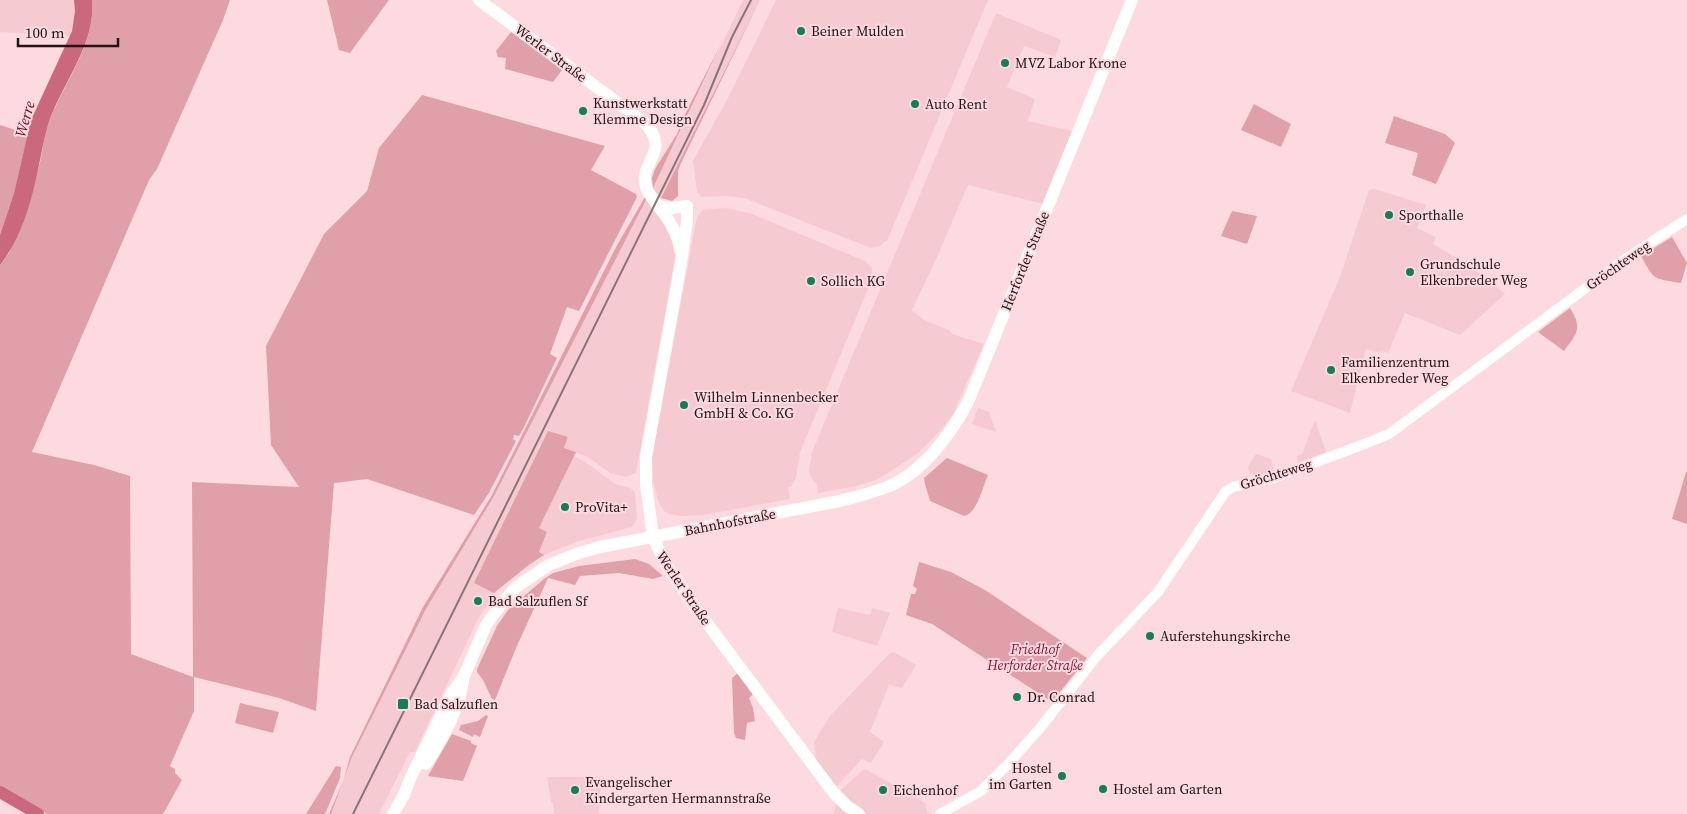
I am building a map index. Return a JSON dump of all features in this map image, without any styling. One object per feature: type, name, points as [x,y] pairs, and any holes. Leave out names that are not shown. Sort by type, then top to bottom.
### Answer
[{"type":"main road","name":"Werler Straße","points":[[478,0],[645,123],[652,131],[656,142],[654,154],[645,174],[645,186],[676,231],[681,262]]},
{"type":"main road","name":"Herforder Straße","points":[[877,491],[908,474],[940,446],[956,424],[968,402],[1132,0]]},
{"type":"main road","name":"Werler Straße","points":[[658,206],[672,208],[687,206],[687,221],[646,457],[646,484],[653,537],[665,564],[812,765],[838,798],[859,814]]},
{"type":"main road","name":"Bahnhofstraße","points":[[393,814],[439,742],[461,697],[464,676],[486,625],[516,587],[534,574],[549,565],[587,551],[840,501],[877,491]]},
{"type":"street","name":"Gröchteweg","points":[[940,814],[981,791],[1016,755],[1097,656],[1158,592],[1226,491],[1233,487],[1274,478],[1389,434],[1625,259],[1687,219]]},
{"type":"shaded area","points":[[0,0],[74,0],[75,11],[70,36],[0,32]]},
{"type":"shaded area","points":[[74,0],[92,0],[92,17],[89,33],[48,125],[27,213],[16,240],[0,265],[0,235],[14,193],[31,120],[72,31],[75,11]]},
{"type":"shaded area","points":[[743,0],[760,0],[661,198],[653,188]]},
{"type":"shaded area","points":[[776,0],[988,0],[887,241],[880,246],[871,248],[744,198],[726,196],[701,197],[697,191],[693,161],[729,96]]},
{"type":"shaded area","points":[[996,13],[1061,40],[1055,57],[1024,46],[1007,87],[1035,99],[1028,121],[1072,131],[1043,204],[968,185],[912,310],[924,320],[949,330],[952,334],[984,344],[953,414],[942,429],[918,453],[876,480],[818,493],[817,484],[811,478],[809,471],[812,452]]},
{"type":"shaded area","name":"Grundschule Elkenbreder Weg","points":[[1375,189],[1426,205],[1417,228],[1436,237],[1433,244],[1473,268],[1505,294],[1460,335],[1405,313],[1388,353],[1366,349],[1350,413],[1291,391],[1340,277],[1369,190]]},
{"type":"shaded area","points":[[646,200],[671,233],[676,252],[636,473],[626,477],[610,473],[588,457],[564,448],[568,437],[474,583],[494,593],[478,619],[415,752],[410,752],[379,814],[331,814],[352,757],[426,609],[494,496]]},
{"type":"shaded area","points":[[726,208],[752,214],[865,261],[872,268],[873,277],[800,452],[796,478],[791,487],[788,487],[790,499],[704,515],[682,516],[669,514],[664,511],[658,501],[653,480],[652,457],[697,217],[703,210]]},
{"type":"shaded area","points":[[978,408],[989,412],[996,432],[972,424]]},
{"type":"shaded area","points":[[1315,420],[1326,452],[1298,463],[1297,456],[1302,454]]},
{"type":"shaded area","points":[[1256,454],[1271,459],[1274,471],[1256,475],[1252,474],[1248,470],[1249,465]]},
{"type":"shaded area","points":[[574,456],[587,463],[615,484],[630,488],[635,492],[637,519],[632,527],[579,541],[544,555],[539,552],[547,533],[539,528]]},
{"type":"shaded area","points":[[838,608],[870,615],[872,608],[890,613],[877,646],[832,632]]},
{"type":"shaded area","points":[[894,652],[916,665],[902,688],[889,685],[870,732],[884,742],[871,763],[862,759],[834,789],[817,765],[814,742],[830,716],[890,653]]},
{"type":"shaded area","points":[[863,770],[867,770],[925,803],[928,814],[833,814],[840,791]]},
{"type":"shaded area","name":"Evangelischer Kindergarten Hermannstraße","points":[[547,777],[601,777],[599,814],[554,814]]},
{"type":"green space","points":[[92,0],[230,0],[223,20],[157,169],[149,180],[32,452],[94,465],[130,476],[131,654],[193,677],[192,482],[299,487],[271,445],[266,346],[324,234],[367,191],[379,148],[422,95],[605,146],[591,170],[636,194],[637,197],[579,311],[567,307],[550,354],[557,358],[524,427],[519,436],[514,435],[513,439],[516,441],[489,493],[474,515],[367,479],[334,483],[316,711],[279,698],[194,677],[194,711],[170,766],[175,769],[175,773],[182,780],[163,814],[47,814],[0,787],[0,265],[9,253],[28,199],[40,161],[48,125],[84,49],[92,17]]},
{"type":"green space","points":[[327,0],[389,0],[350,53],[339,50]]},
{"type":"green space","points":[[760,0],[681,163],[678,171],[678,196],[672,201],[661,198]]},
{"type":"green space","points":[[511,32],[562,70],[553,82],[505,69],[506,58],[498,57],[496,51]]},
{"type":"green space","points":[[721,44],[653,188],[652,178],[655,169],[677,134],[684,116]]},
{"type":"green space","points":[[1254,104],[1291,124],[1281,147],[1241,130]]},
{"type":"green space","points":[[1394,116],[1445,134],[1455,143],[1436,184],[1412,175],[1418,153],[1385,143]]},
{"type":"green space","points":[[0,125],[28,134],[14,193],[0,235]]},
{"type":"green space","points":[[645,197],[646,200],[494,496],[426,609],[352,757],[344,778],[350,757],[423,607],[492,495],[616,247]]},
{"type":"green space","points":[[1232,211],[1257,216],[1247,244],[1221,236]]},
{"type":"green space","points":[[1672,237],[1687,263],[1681,283],[1655,277],[1641,256]]},
{"type":"green space","points":[[1570,308],[1576,321],[1577,331],[1564,351],[1538,332]]},
{"type":"green space","points":[[548,431],[568,437],[564,448],[576,452],[539,528],[547,532],[539,552],[544,555],[494,593],[474,583]]},
{"type":"green space","points":[[947,458],[988,475],[976,505],[969,514],[964,516],[930,501],[925,484],[924,478]]},
{"type":"green space","points":[[1687,472],[1687,524],[1672,519]]},
{"type":"green space","points":[[635,559],[649,564],[663,576],[653,579],[619,573],[580,576],[575,585],[548,578],[495,700],[492,699],[477,669],[497,626],[508,610],[553,573],[579,566]]},
{"type":"green space","name":"Friedhof Herforder Straße","points":[[919,562],[951,572],[985,590],[1087,658],[1052,702],[932,624],[906,615],[911,594],[915,594],[917,589],[913,586]]},
{"type":"green space","points":[[738,673],[753,694],[749,698],[755,721],[747,723],[745,740],[736,738],[734,733],[732,678]]},
{"type":"green space","points":[[240,703],[279,712],[273,733],[235,723]]},
{"type":"green space","points":[[486,715],[488,716],[480,737],[474,734],[473,737],[459,730],[461,725],[478,721]]},
{"type":"green space","points":[[452,734],[471,741],[471,743],[477,746],[463,781],[428,776]]},
{"type":"green space","points":[[336,766],[341,767],[340,778],[325,814],[306,814]]},
{"type":"green space","points":[[343,781],[331,814],[329,814]]},
{"type":"waterway","points":[[0,792],[38,814]]},
{"type":"railway","points":[[353,814],[704,105],[732,37],[751,0]]},
{"type":"place","name":"Beiner Mulden","points":[[801,31]]},
{"type":"place","name":"MVZ Labor Krone","points":[[1005,63]]},
{"type":"place","name":"Auto Rent","points":[[915,104]]},
{"type":"place","name":"Kunstwerkstatt Klemme Design","points":[[583,111]]},
{"type":"place","name":"Sporthalle","points":[[1389,215]]},
{"type":"place","name":"Grundschule Elkenbreder Weg","points":[[1410,272]]},
{"type":"place","name":"Sollich KG","points":[[811,281]]},
{"type":"place","name":"Familienzentrum Elkenbreder Weg","points":[[1331,370]]},
{"type":"place","name":"Wilhelm Linnenbecker GmbH & Co. KG","points":[[684,405]]},
{"type":"place","name":"ProVita+","points":[[565,507]]},
{"type":"place","name":"Bad Salzuflen Sf","points":[[478,601]]},
{"type":"place","name":"Auferstehungskirche","points":[[1150,636]]},
{"type":"place","name":"Dr. Conrad","points":[[1017,697]]},
{"type":"place","name":"Bad Salzuflen","points":[[403,704]]},
{"type":"place","name":"Hostel im Garten","points":[[1062,776]]},
{"type":"place","name":"Hostel am Garten","points":[[1103,789]]},
{"type":"place","name":"Evangelischer Kindergarten Hermannstraße","points":[[575,790]]},
{"type":"place","name":"Eichenhof","points":[[883,790]]},
{"type":"water label","name":"Werre","points":[[25,119]]}]
